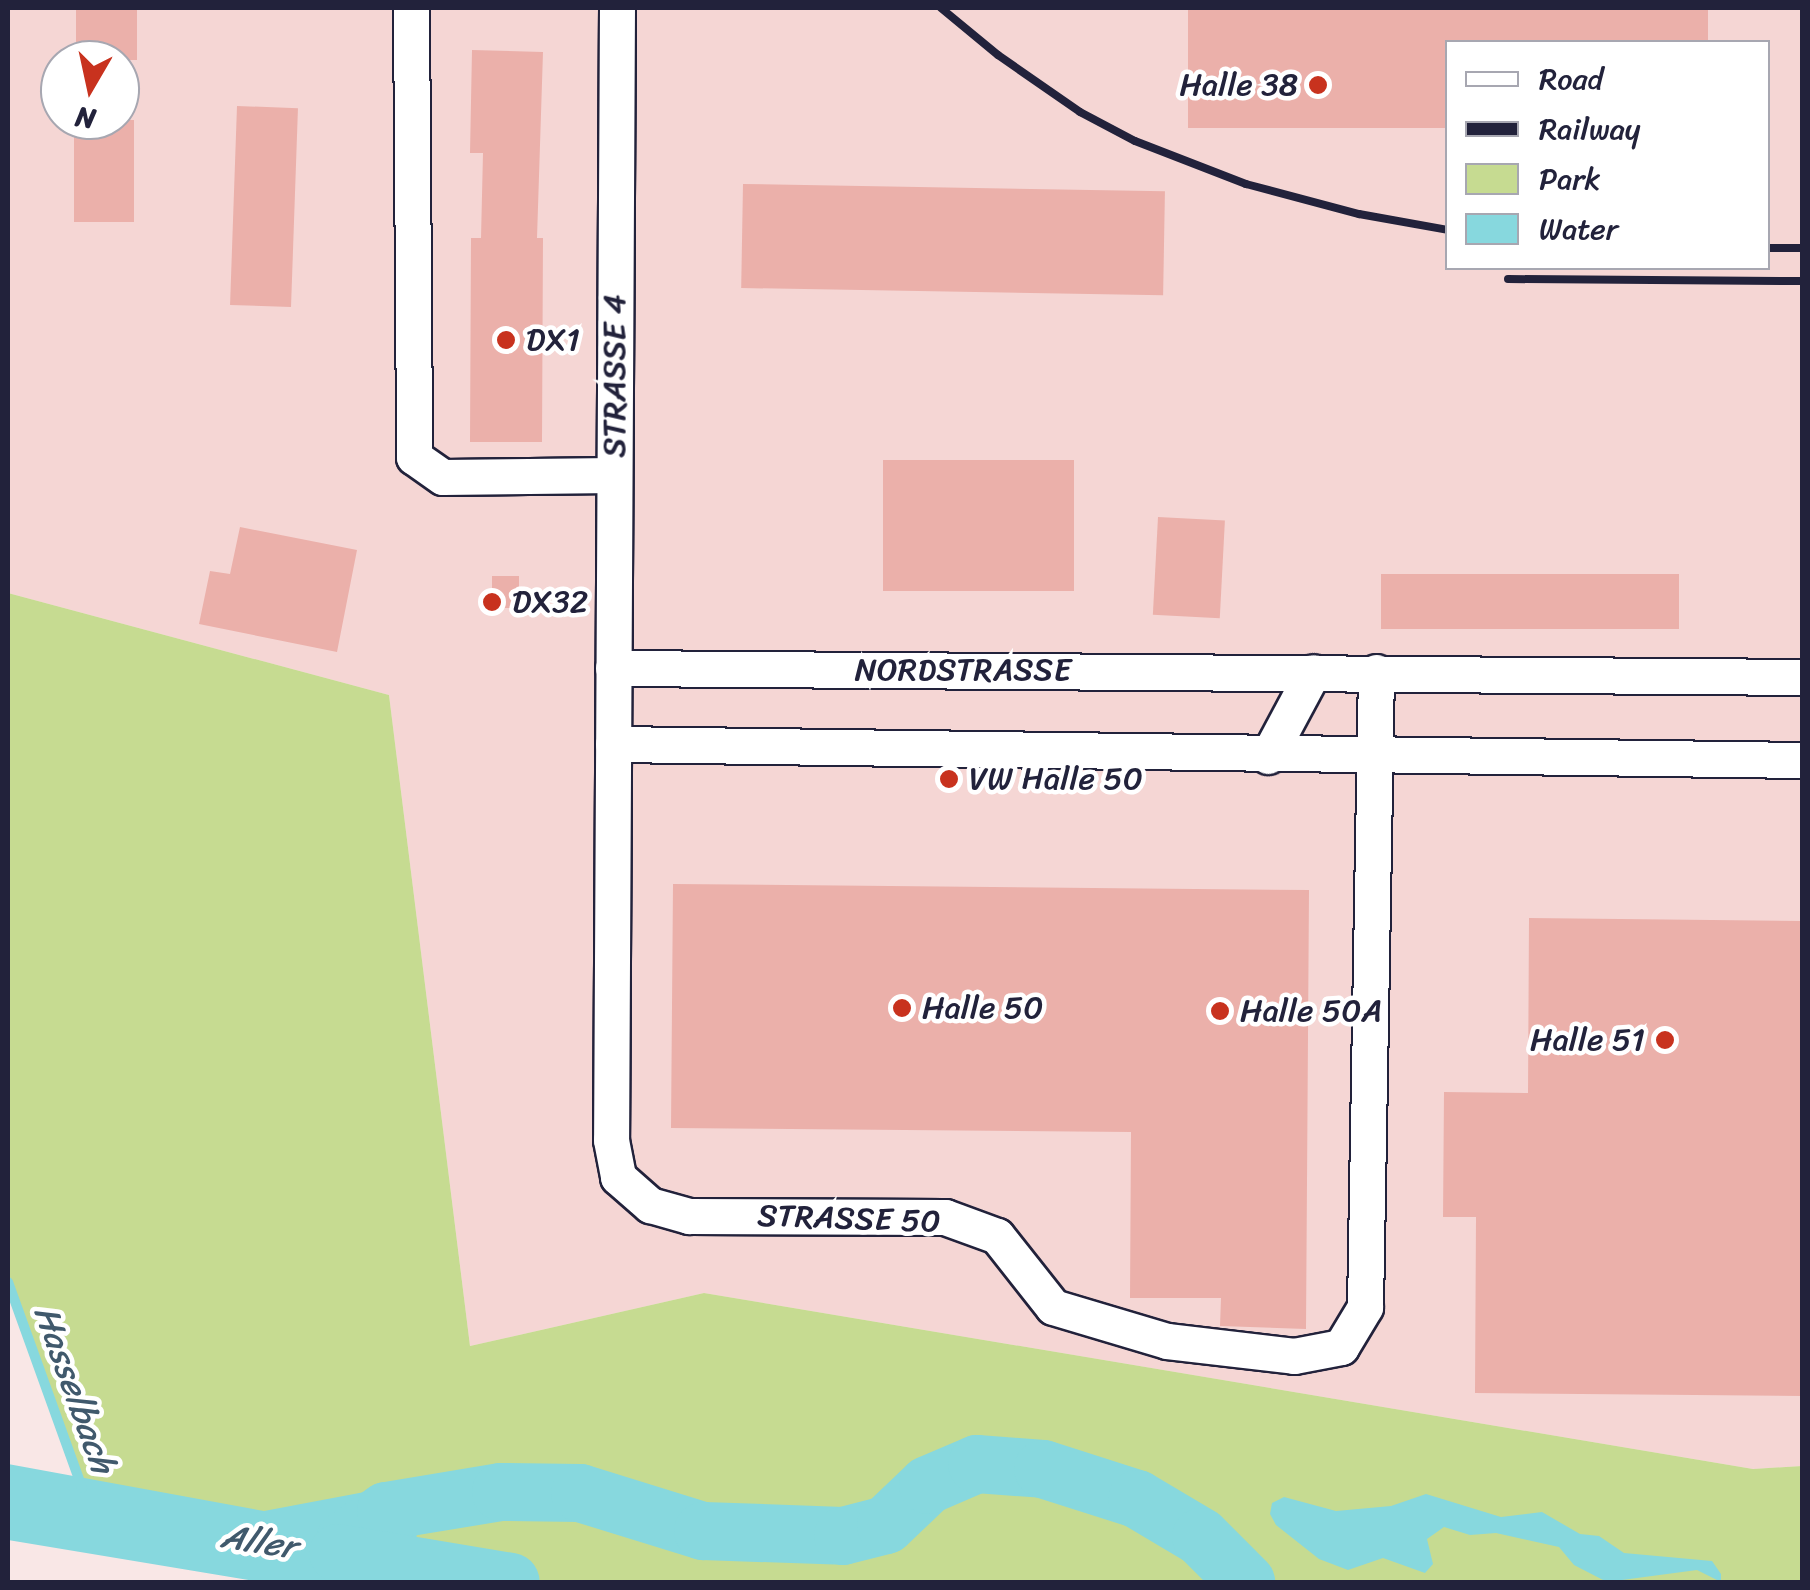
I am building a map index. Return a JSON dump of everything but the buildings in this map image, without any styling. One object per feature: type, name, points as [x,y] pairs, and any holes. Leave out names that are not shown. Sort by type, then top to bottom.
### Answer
[{"type":"street","points":[[411,8],[414,457],[442,477],[614,475]]},
{"type":"street","name":"STRASSE 4","points":[[613,744],[617,8]]},
{"type":"street","name":"NORDSTRASSE","points":[[614,668],[1802,677]]},
{"type":"street","points":[[1268,756],[1313,672]]},
{"type":"street","name":"STRASSE 50","points":[[613,744],[611,1140],[618,1178],[650,1205],[688,1216],[944,1217],[997,1236],[1054,1307],[1167,1341],[1294,1356],[1341,1347],[1365,1306],[1376,672]]},
{"type":"street","points":[[613,744],[1268,756],[1802,760]]},
{"type":"shaded area","points":[[8,8],[1802,8],[1802,1466],[1753,1469],[704,1293],[470,1346],[389,695],[8,593]]},
{"type":"green space","points":[[8,593],[389,695],[470,1346],[704,1293],[1753,1469],[1802,1466],[1802,1582],[413,1582],[386,1511],[91,1515],[8,1282]]},
{"type":"water","points":[[8,1464],[264,1511],[407,1484],[417,1531],[413,1582],[260,1582],[8,1540]]},
{"type":"water","points":[[1426,1494],[1501,1517],[1542,1512],[1580,1534],[1599,1536],[1624,1553],[1712,1561],[1721,1574],[1721,1582],[1697,1570],[1607,1582],[1574,1565],[1559,1547],[1496,1533],[1470,1535],[1444,1527],[1427,1539],[1433,1564],[1425,1573],[1383,1558],[1348,1570],[1319,1559],[1276,1525],[1270,1514],[1272,1503],[1284,1497],[1336,1511],[1391,1506]]},
{"type":"waterway","name":"Hasselbach","points":[[8,1282],[82,1488]]},
{"type":"waterway","points":[[345,1540],[386,1511],[501,1492],[580,1493],[703,1531],[843,1536],[886,1525],[928,1485],[977,1464],[1043,1469],[1137,1499],[1201,1537],[1246,1582]]},
{"type":"waterway","name":"Aller","points":[[338,1553],[511,1582]]},
{"type":"railway","points":[[941,8],[998,55],[1080,112],[1135,141],[1246,184],[1359,214],[1445,229]]},
{"type":"railway","points":[[1770,248],[1802,248]]},
{"type":"railway","points":[[1508,279],[1802,281]]},
{"type":"place","name":"Halle 38","points":[[1318,85]]},
{"type":"place","name":"DX1","points":[[506,340]]},
{"type":"place","name":"DX32","points":[[492,602]]},
{"type":"place","name":"VW Halle 50","points":[[949,779]]},
{"type":"place","name":"Halle 50","points":[[902,1008]]},
{"type":"place","name":"Halle 50A","points":[[1220,1011]]},
{"type":"place","name":"Halle 51","points":[[1665,1040]]}]
